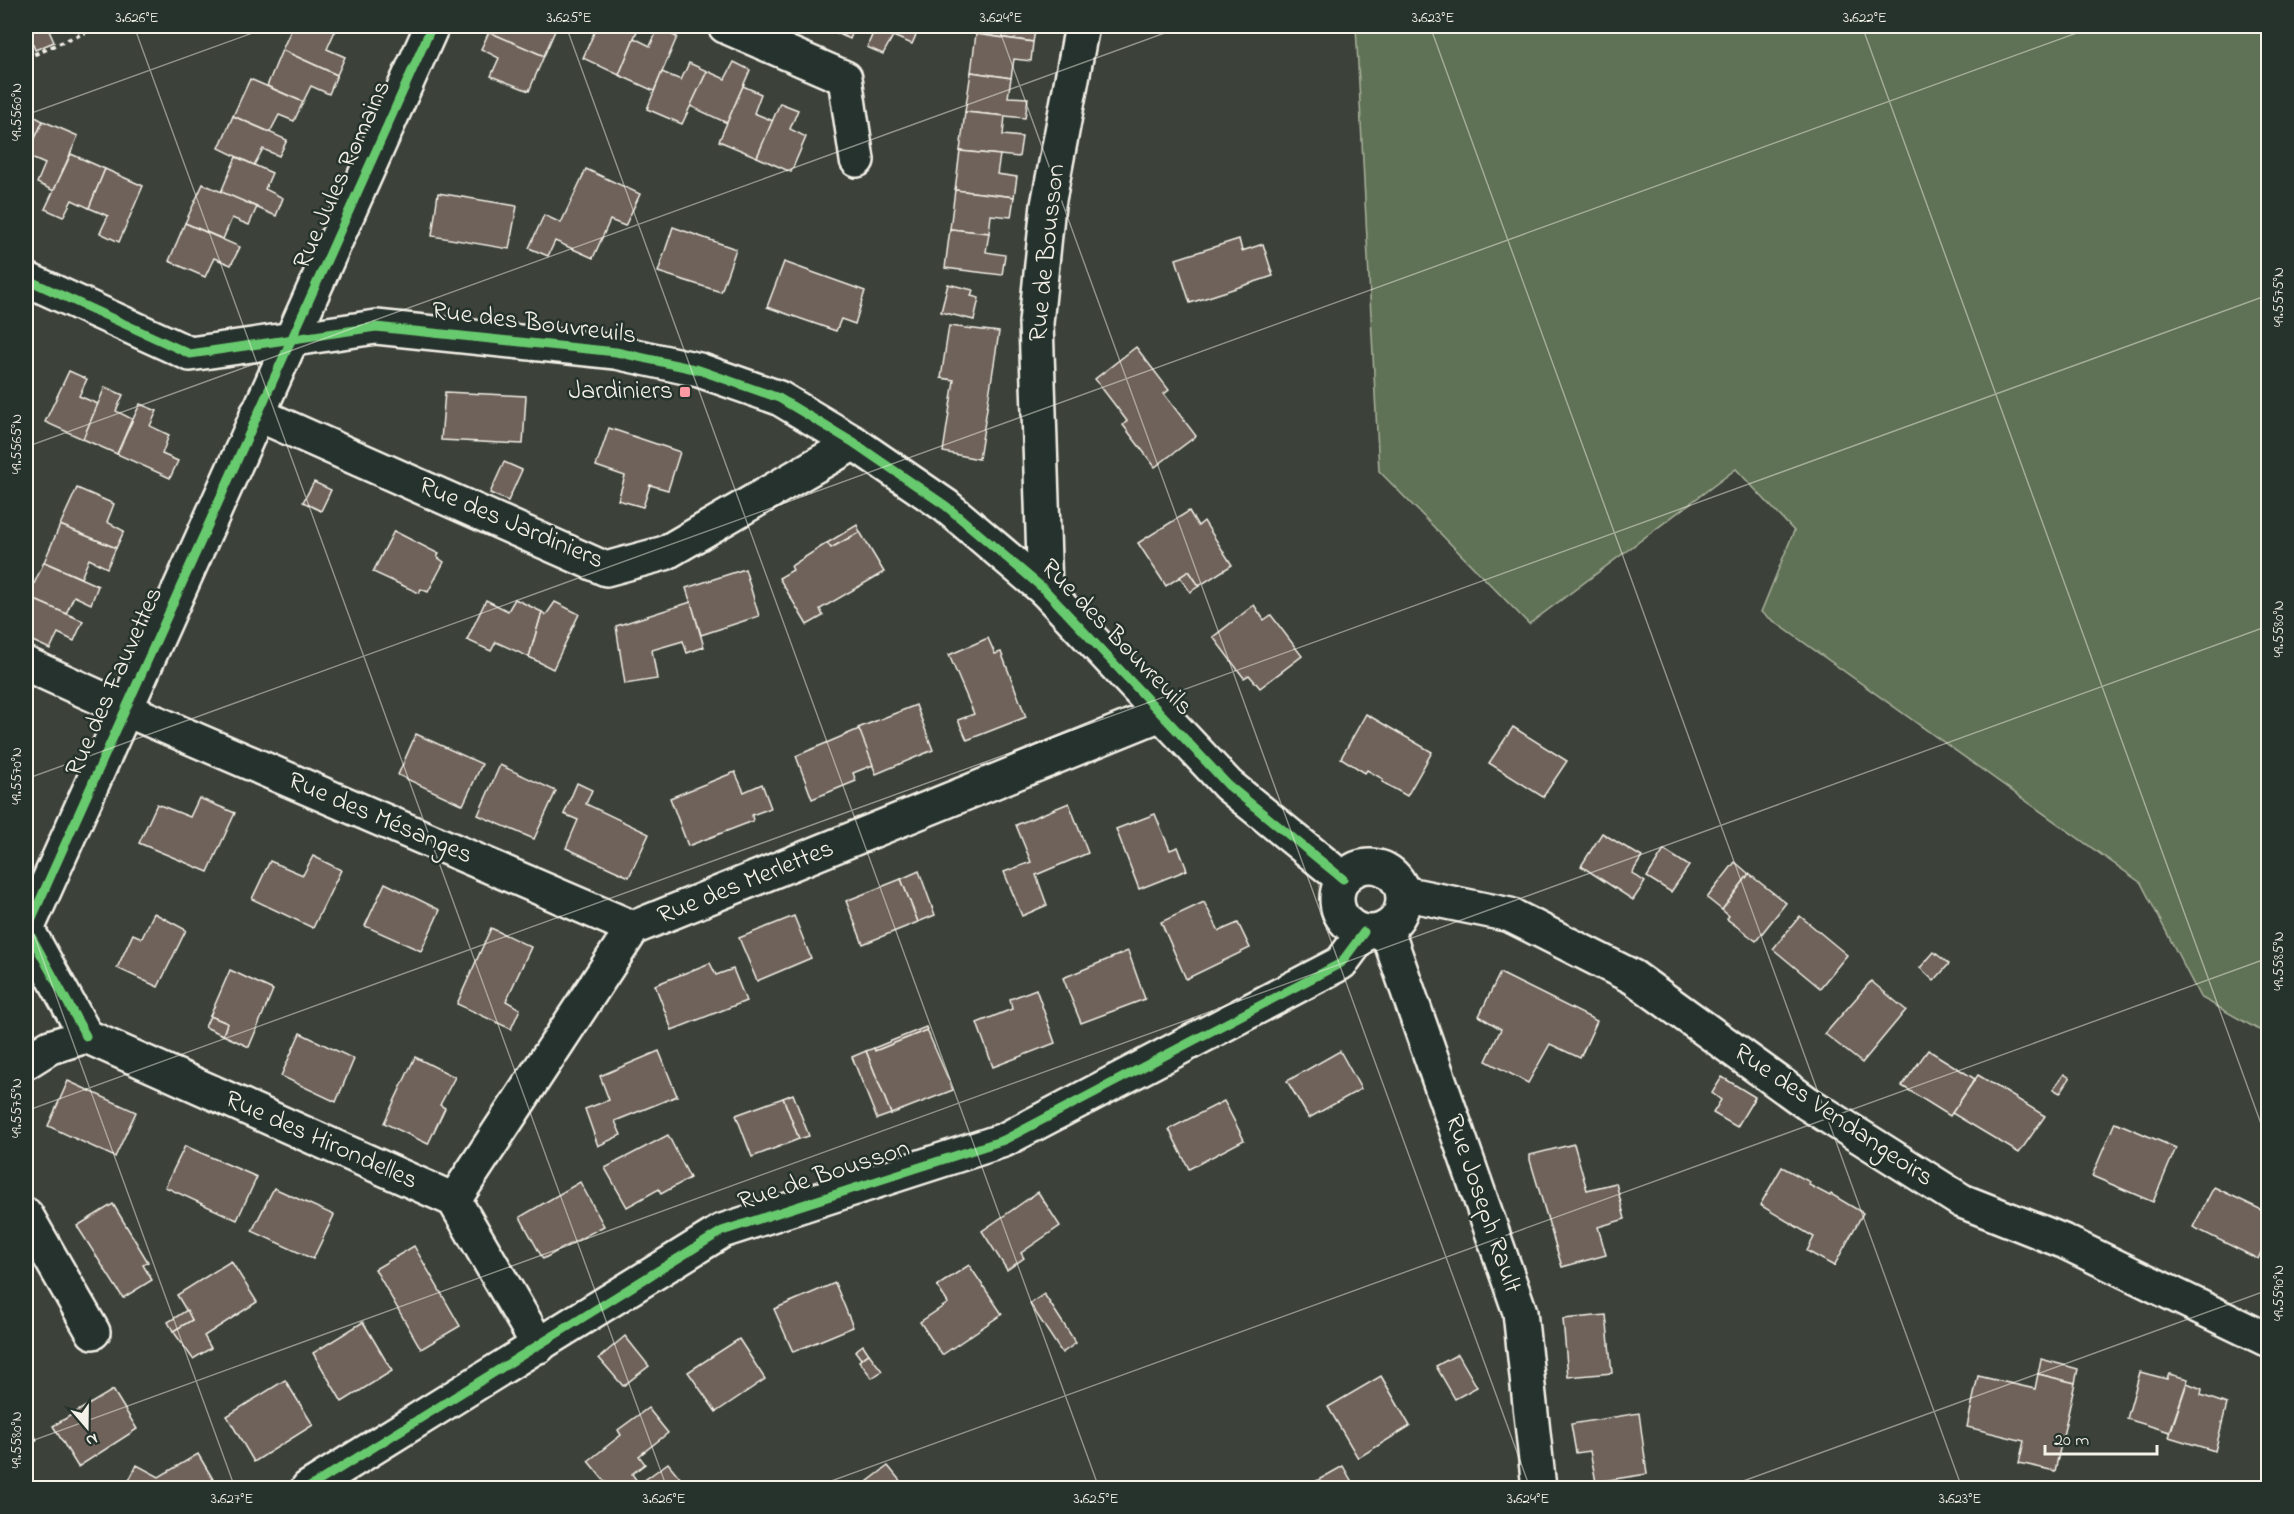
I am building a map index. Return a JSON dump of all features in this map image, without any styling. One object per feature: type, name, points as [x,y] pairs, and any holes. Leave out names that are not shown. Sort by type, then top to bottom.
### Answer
[{"type":"street","name":"Rue Jules Romains","points":[[291,341],[432,26]]},
{"type":"street","points":[[725,26],[845,78],[857,160]]},
{"type":"street","name":"Rue de Bousson","points":[[1046,590],[1036,323],[1048,205],[1082,26]]},
{"type":"street","points":[[26,279],[190,354],[291,341]]},
{"type":"street","name":"Rue des Bouvreuils","points":[[291,341],[376,327],[616,352],[699,370],[779,398],[854,443],[946,506],[1046,590],[1228,785],[1343,879]]},
{"type":"street","name":"Rue des Fauvettes","points":[[86,1036],[27,929],[291,341]]},
{"type":"street","name":"Rue des Jardiniers","points":[[257,414],[606,570],[665,553],[854,443]]},
{"type":"street","name":"Rue des Mésanges","points":[[26,664],[127,710],[633,928]]},
{"type":"street","name":"Rue des Merlettes","points":[[454,1200],[633,928],[1161,714]]},
{"type":"street","points":[[1361,867],[1383,868],[1392,874],[1403,893],[1400,913],[1375,930],[1353,928],[1338,911],[1336,901],[1343,879],[1361,867]]},
{"type":"street","name":"Rue des Vendangeoirs","points":[[1403,893],[1510,915],[1633,977],[1807,1103],[1962,1202],[2063,1241],[2268,1340]]},
{"type":"street","name":"Rue de Bousson","points":[[308,1488],[722,1231],[1004,1140],[1341,963],[1375,930]]},
{"type":"street","name":"Rue Joseph Rault","points":[[1375,930],[1520,1312],[1539,1488]]},
{"type":"street","points":[[28,1054],[86,1036]]},
{"type":"street","name":"Rue des Hirondelles","points":[[86,1036],[454,1200]]},
{"type":"street","points":[[454,1200],[539,1346]]},
{"type":"street","points":[[26,1215],[93,1332]]},
{"type":"path","points":[[26,58],[84,33],[92,26]]},
{"type":"green space","points":[[1356,26],[2268,26],[2268,1035],[2200,997],[2141,883],[1761,612],[1794,531],[1736,469],[1529,624],[1379,471]]},
{"type":"building","points":[[26,26],[47,26],[54,42],[35,50]]},
{"type":"building","points":[[293,26],[324,26],[335,31],[327,49],[345,57],[337,75],[282,50]]},
{"type":"building","points":[[492,26],[557,26],[544,56],[489,32]]},
{"type":"building","points":[[597,26],[614,30],[616,26],[639,26],[619,75],[583,58]]},
{"type":"building","points":[[834,26],[855,26],[850,39],[832,31]]},
{"type":"building","points":[[876,26],[920,26],[912,44],[893,36],[883,54],[867,47]]},
{"type":"building","points":[[977,26],[1036,26],[1033,42],[976,34]]},
{"type":"building","points":[[658,29],[677,37],[654,91],[619,75],[634,38],[650,46]]},
{"type":"building","points":[[489,32],[544,56],[529,91],[491,76],[499,58],[481,49]]},
{"type":"building","points":[[976,34],[1033,42],[1031,61],[1014,59],[1011,78],[971,72]]},
{"type":"building","points":[[282,50],[337,75],[329,94],[311,86],[303,102],[267,86]]},
{"type":"building","points":[[734,62],[750,70],[727,123],[690,106],[707,71],[725,79]]},
{"type":"building","points":[[689,63],[707,71],[682,124],[647,109],[662,72],[681,80]]},
{"type":"building","points":[[971,72],[1011,78],[1008,97],[1028,98],[1025,118],[965,112]]},
{"type":"building","points":[[250,79],[303,102],[294,121],[279,115],[270,132],[233,116]]},
{"type":"building","points":[[743,86],[761,94],[754,113],[773,121],[757,157],[719,141]]},
{"type":"building","points":[[780,103],[798,110],[790,129],[806,137],[791,172],[757,157]]},
{"type":"building","points":[[26,112],[43,121],[26,159]]},
{"type":"building","points":[[965,112],[1005,116],[1003,135],[1022,137],[1019,157],[960,151]]},
{"type":"building","points":[[233,116],[287,140],[279,156],[263,149],[254,165],[219,148]]},
{"type":"building","points":[[43,121],[78,136],[54,191],[37,183],[45,164],[27,156]]},
{"type":"building","points":[[960,151],[1000,155],[997,174],[1017,177],[1014,197],[955,190]]},
{"type":"building","points":[[71,154],[105,169],[89,208],[72,200],[63,217],[45,209]]},
{"type":"building","points":[[236,157],[272,173],[265,189],[283,198],[276,216],[221,192]]},
{"type":"building","points":[[105,169],[143,186],[119,242],[100,233],[108,216],[89,208]]},
{"type":"building","points":[[586,169],[640,194],[625,226],[610,220],[593,258],[555,241],[548,256],[529,248],[544,215],[561,223]]},
{"type":"building","points":[[203,184],[257,207],[249,225],[232,218],[223,239],[185,223]]},
{"type":"building","points":[[955,190],[1014,197],[1011,217],[991,215],[989,233],[950,229]]},
{"type":"building","points":[[438,193],[517,206],[509,249],[432,236]]},
{"type":"building","points":[[185,223],[240,247],[231,265],[214,258],[205,277],[169,261]]},
{"type":"building","points":[[673,227],[736,249],[721,292],[658,272]]},
{"type":"building","points":[[950,229],[989,233],[986,252],[1005,255],[1002,275],[945,268]]},
{"type":"building","points":[[1239,239],[1242,251],[1263,244],[1273,276],[1190,303],[1176,259]]},
{"type":"building","points":[[784,262],[865,291],[855,324],[841,319],[836,331],[767,307]]},
{"type":"building","points":[[948,284],[973,290],[971,296],[979,298],[974,320],[941,312]]},
{"type":"building","points":[[949,326],[999,332],[979,459],[943,452],[954,380],[941,378]]},
{"type":"building","points":[[1136,347],[1169,390],[1164,394],[1196,436],[1155,467],[1123,425],[1127,421],[1095,379]]},
{"type":"building","points":[[69,371],[87,379],[79,396],[98,404],[83,439],[45,422]]},
{"type":"building","points":[[105,387],[123,395],[116,411],[132,419],[117,454],[83,439]]},
{"type":"building","points":[[445,392],[526,396],[523,444],[441,440]]},
{"type":"building","points":[[140,404],[157,411],[150,426],[169,435],[162,454],[178,461],[170,478],[117,454]]},
{"type":"building","points":[[609,428],[680,452],[668,490],[650,485],[643,507],[618,500],[625,476],[596,466]]},
{"type":"building","points":[[504,462],[522,470],[508,501],[490,493]]},
{"type":"building","points":[[314,482],[331,490],[321,511],[303,502]]},
{"type":"building","points":[[77,488],[114,504],[107,522],[124,531],[116,548],[60,525]]},
{"type":"building","points":[[1189,511],[1198,526],[1204,521],[1232,565],[1199,586],[1189,571],[1166,586],[1138,543]]},
{"type":"building","points":[[60,525],[116,548],[107,568],[89,559],[81,578],[44,562]]},
{"type":"building","points":[[857,525],[860,532],[831,548],[827,543]]},
{"type":"building","points":[[394,531],[439,554],[437,557],[444,562],[428,592],[421,589],[419,593],[373,572]]},
{"type":"building","points":[[860,532],[884,572],[820,609],[823,616],[807,625],[779,578],[793,570],[791,566],[827,543],[831,548]]},
{"type":"building","points":[[44,562],[98,586],[91,604],[74,596],[66,614],[28,597]]},
{"type":"building","points":[[745,569],[759,616],[701,635],[686,588]]},
{"type":"building","points":[[1189,571],[1199,586],[1190,592],[1180,577]]},
{"type":"building","points":[[28,597],[83,621],[74,641],[58,633],[50,649],[26,638]]},
{"type":"building","points":[[515,599],[542,612],[529,657],[496,642],[491,651],[467,640],[486,600],[508,611]]},
{"type":"building","points":[[555,602],[579,614],[553,669],[529,657],[542,612],[546,615]]},
{"type":"building","points":[[691,602],[704,647],[687,653],[683,641],[652,650],[657,679],[625,684],[616,626]]},
{"type":"building","points":[[1254,605],[1264,620],[1271,615],[1302,656],[1260,688],[1249,675],[1244,678],[1213,637]]},
{"type":"building","points":[[988,638],[995,654],[1001,652],[1026,717],[967,740],[958,720],[974,714],[949,655]]},
{"type":"building","points":[[916,705],[933,750],[876,774],[858,728]]},
{"type":"building","points":[[1366,714],[1432,752],[1407,796],[1382,782],[1383,779],[1367,770],[1365,773],[1341,758]]},
{"type":"building","points":[[1513,727],[1567,761],[1543,797],[1489,763]]},
{"type":"building","points":[[859,729],[873,765],[853,773],[856,781],[812,799],[796,756]]},
{"type":"building","points":[[416,734],[482,764],[463,805],[398,775]]},
{"type":"building","points":[[500,765],[556,791],[534,839],[478,815]]},
{"type":"building","points":[[735,772],[744,792],[762,784],[771,808],[752,815],[753,821],[688,846],[670,798]]},
{"type":"building","points":[[577,783],[592,790],[586,804],[649,834],[629,877],[566,848],[578,820],[564,814]]},
{"type":"building","points":[[199,798],[235,813],[208,872],[139,843],[157,804],[190,817]]},
{"type":"building","points":[[1069,803],[1088,853],[1036,875],[1047,905],[1022,916],[1004,872],[1031,862],[1016,825]]},
{"type":"building","points":[[1155,814],[1170,850],[1178,847],[1187,870],[1139,889],[1116,829]]},
{"type":"building","points":[[1602,833],[1642,857],[1632,873],[1645,882],[1633,900],[1581,866]]},
{"type":"building","points":[[1664,850],[1689,866],[1671,892],[1647,877]]},
{"type":"building","points":[[313,856],[341,870],[313,928],[252,899],[270,861],[303,875]]},
{"type":"building","points":[[1735,862],[1749,874],[1722,910],[1707,898]]},
{"type":"building","points":[[919,871],[935,915],[918,922],[901,879]]},
{"type":"building","points":[[1749,874],[1786,903],[1756,941],[1727,919],[1729,916],[1722,910]]},
{"type":"building","points":[[901,879],[918,922],[863,944],[846,901]]},
{"type":"building","points":[[385,883],[440,910],[421,951],[365,926]]},
{"type":"building","points":[[1204,902],[1219,931],[1238,923],[1250,948],[1186,979],[1161,922]]},
{"type":"building","points":[[154,913],[186,930],[158,987],[117,968],[133,934],[142,938]]},
{"type":"building","points":[[794,916],[811,958],[757,981],[739,938]]},
{"type":"building","points":[[1800,916],[1847,955],[1820,988],[1773,949]]},
{"type":"building","points":[[491,928],[531,947],[506,1001],[520,1009],[511,1029],[457,1004]]},
{"type":"building","points":[[1128,951],[1145,999],[1081,1023],[1063,978]]},
{"type":"building","points":[[1934,952],[1949,964],[1934,981],[1920,968]]},
{"type":"building","points":[[710,963],[716,975],[733,969],[746,1001],[672,1030],[655,985]]},
{"type":"building","points":[[230,970],[273,990],[249,1047],[223,1035],[227,1023],[210,1016]]},
{"type":"building","points":[[1500,973],[1597,1021],[1580,1058],[1550,1044],[1528,1083],[1486,1061],[1501,1029],[1479,1016]]},
{"type":"building","points":[[1871,981],[1906,1010],[1862,1063],[1825,1034]]},
{"type":"building","points":[[1036,989],[1055,1043],[993,1067],[977,1023],[1012,1009],[1010,999]]},
{"type":"building","points":[[210,1016],[227,1023],[223,1035],[205,1027]]},
{"type":"building","points":[[926,1027],[927,1030],[875,1051],[874,1048]]},
{"type":"building","points":[[927,1030],[953,1090],[891,1114],[866,1051],[874,1048],[875,1051]]},
{"type":"building","points":[[300,1033],[354,1059],[336,1102],[281,1076]]},
{"type":"building","points":[[1928,1050],[1975,1079],[1950,1116],[1902,1086]]},
{"type":"building","points":[[659,1051],[677,1096],[615,1121],[621,1135],[598,1146],[585,1109],[609,1100],[600,1076]]},
{"type":"building","points":[[866,1051],[891,1114],[877,1119],[852,1057]]},
{"type":"building","points":[[1340,1051],[1361,1089],[1309,1118],[1287,1081]]},
{"type":"building","points":[[415,1057],[455,1077],[440,1105],[445,1108],[428,1144],[384,1123]]},
{"type":"building","points":[[2064,1074],[2070,1078],[2060,1093],[2053,1089]]},
{"type":"building","points":[[1978,1075],[2045,1116],[2019,1153],[1952,1113]]},
{"type":"building","points":[[1722,1077],[1755,1097],[1737,1127],[1713,1113],[1721,1100],[1712,1093]]},
{"type":"building","points":[[68,1081],[136,1112],[115,1157],[48,1126]]},
{"type":"building","points":[[793,1094],[809,1136],[799,1139],[783,1098]]},
{"type":"building","points":[[783,1098],[799,1139],[752,1157],[736,1115]]},
{"type":"building","points":[[1224,1101],[1244,1140],[1189,1169],[1169,1129]]},
{"type":"building","points":[[2115,1122],[2176,1148],[2153,1202],[2092,1176]]},
{"type":"building","points":[[668,1135],[690,1178],[661,1194],[659,1189],[627,1207],[605,1168]]},
{"type":"building","points":[[1574,1144],[1587,1190],[1616,1183],[1625,1219],[1598,1227],[1606,1255],[1562,1267],[1530,1155]]},
{"type":"building","points":[[185,1146],[257,1177],[237,1220],[165,1187]]},
{"type":"building","points":[[1782,1167],[1810,1182],[1809,1185],[1830,1196],[1831,1194],[1863,1213],[1834,1266],[1807,1251],[1814,1237],[1760,1205]]},
{"type":"building","points":[[580,1182],[604,1226],[543,1259],[520,1217]]},
{"type":"building","points":[[2214,1187],[2268,1213],[2268,1237],[2258,1259],[2193,1227]]},
{"type":"building","points":[[274,1188],[334,1215],[313,1259],[252,1231]]},
{"type":"building","points":[[1038,1192],[1060,1226],[1021,1253],[1024,1258],[1007,1270],[982,1231]]},
{"type":"building","points":[[113,1204],[148,1262],[143,1265],[152,1280],[123,1298],[77,1226]]},
{"type":"building","points":[[414,1246],[460,1326],[421,1349],[375,1269]]},
{"type":"building","points":[[231,1261],[257,1302],[204,1336],[211,1348],[193,1359],[173,1331],[192,1320],[177,1295]]},
{"type":"building","points":[[969,1265],[1002,1314],[942,1355],[920,1322],[948,1303],[937,1286]]},
{"type":"building","points":[[835,1283],[853,1327],[793,1352],[774,1309]]},
{"type":"building","points":[[1044,1294],[1076,1343],[1062,1353],[1030,1304]]},
{"type":"building","points":[[187,1310],[192,1320],[173,1331],[168,1322]]},
{"type":"building","points":[[1606,1315],[1612,1373],[1568,1377],[1563,1319]]},
{"type":"building","points":[[363,1322],[392,1371],[342,1402],[313,1353]]},
{"type":"building","points":[[625,1336],[649,1366],[623,1386],[599,1358]]},
{"type":"building","points":[[739,1339],[765,1379],[716,1412],[688,1372]]},
{"type":"building","points":[[863,1345],[869,1354],[861,1359],[855,1351]]},
{"type":"building","points":[[869,1354],[882,1371],[872,1378],[859,1361]]},
{"type":"building","points":[[1458,1354],[1477,1387],[1455,1399],[1436,1366]]},
{"type":"building","points":[[2041,1359],[2078,1369],[2075,1383],[2038,1374]]},
{"type":"building","points":[[2140,1372],[2167,1379],[2169,1374],[2188,1379],[2170,1432],[2127,1419]]},
{"type":"building","points":[[2038,1374],[2075,1383],[2055,1471],[2019,1463],[2024,1441],[1967,1427],[1978,1376],[2035,1389]]},
{"type":"building","points":[[1381,1376],[1410,1426],[1358,1458],[1328,1407]]},
{"type":"building","points":[[285,1380],[313,1425],[254,1462],[227,1416]]},
{"type":"building","points":[[2187,1383],[2202,1389],[2201,1395],[2227,1404],[2215,1451],[2169,1437]]},
{"type":"building","points":[[113,1390],[137,1429],[78,1467],[53,1426]]},
{"type":"building","points":[[648,1408],[668,1433],[639,1456],[645,1464],[632,1474],[639,1484],[668,1463],[681,1479],[668,1488],[610,1488],[588,1461],[621,1435],[618,1430]]},
{"type":"building","points":[[1639,1413],[1647,1474],[1596,1482],[1590,1451],[1576,1453],[1571,1424]]},
{"type":"building","points":[[26,1421],[37,1440],[26,1447]]},
{"type":"building","points":[[198,1454],[217,1486],[213,1488],[125,1488],[137,1465],[159,1477]]},
{"type":"building","points":[[888,1466],[906,1488],[859,1488]]},
{"type":"building","points":[[1343,1466],[1352,1482],[1341,1488],[1304,1488]]},
{"type":"building","points":[[1786,1481],[1795,1481],[1795,1488],[1786,1488]]},
{"type":"building","points":[[1795,1481],[1825,1482],[1825,1488],[1795,1488]]},
{"type":"cycle path","points":[[86,1036],[27,929],[432,26]]},
{"type":"cycle path","points":[[26,279],[190,354],[376,327],[616,352],[699,370],[779,398],[854,443],[946,506],[1045,590],[1228,785],[1343,879]]},
{"type":"cycle path","points":[[308,1488],[722,1231],[1004,1140],[1341,963],[1364,932]]},
{"type":"place","name":"Jardiniers","points":[[685,392]]}]
